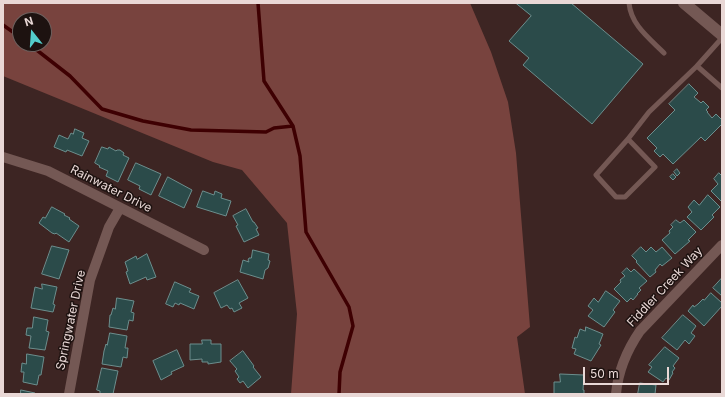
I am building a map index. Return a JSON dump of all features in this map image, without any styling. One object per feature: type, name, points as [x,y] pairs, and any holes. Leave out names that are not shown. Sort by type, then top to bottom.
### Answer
[{"type":"street","points":[[684,3],[722,37]]},
{"type":"street","name":"Rainwater Drive","points":[[3,157],[48,171],[204,250]]},
{"type":"street","name":"Springwater Drive","points":[[69,394],[90,280],[110,226],[120,208]]},
{"type":"street","name":"Fiddler Creek Way","points":[[616,394],[622,366],[640,331],[722,245]]},
{"type":"lane","points":[[629,3],[634,21],[642,32],[664,53]]},
{"type":"lane","points":[[628,139],[654,167],[624,197],[616,197],[596,175],[628,139],[649,112],[697,66],[722,37]]},
{"type":"lane","points":[[697,66],[722,88]]},
{"type":"shaded area","points":[[3,3],[470,3],[491,52],[508,102],[516,153],[530,327],[517,337],[525,394],[291,394],[297,314],[287,223],[242,170],[213,162],[3,76]]},
{"type":"building","points":[[516,3],[571,3],[643,64],[592,124],[523,65],[529,58],[509,41],[531,16]]},
{"type":"building","points":[[689,84],[698,93],[694,97],[701,103],[703,101],[709,107],[706,110],[707,112],[712,118],[716,114],[722,120],[722,124],[705,141],[701,137],[673,164],[663,154],[660,157],[654,151],[657,148],[647,138],[675,110],[669,104]]},
{"type":"building","points":[[75,129],[84,133],[82,138],[89,141],[82,156],[54,147],[59,135],[68,139],[71,133],[73,134]]},
{"type":"building","points":[[102,147],[108,149],[109,147],[116,151],[120,150],[124,153],[123,155],[129,158],[118,182],[106,176],[108,171],[99,167],[100,166],[95,163]]},
{"type":"building","points":[[136,163],[161,174],[151,195],[139,189],[140,186],[128,180]]},
{"type":"building","points":[[677,169],[680,173],[677,176],[674,172]]},
{"type":"building","points":[[719,173],[722,176],[722,202],[711,191],[718,184],[714,179]]},
{"type":"building","points":[[673,174],[676,177],[673,180],[670,177]]},
{"type":"building","points":[[168,177],[192,190],[184,208],[159,196]]},
{"type":"building","points":[[203,191],[214,195],[215,191],[222,194],[221,198],[231,201],[226,216],[197,207]]},
{"type":"building","points":[[708,195],[720,207],[712,215],[714,217],[701,230],[687,217],[692,212],[688,207],[694,200],[699,205]]},
{"type":"building","points":[[52,207],[65,214],[64,215],[79,226],[69,242],[56,233],[52,233],[39,223],[43,217],[45,218]]},
{"type":"building","points":[[246,209],[258,228],[256,229],[259,235],[244,242],[233,216]]},
{"type":"building","points":[[676,220],[680,223],[684,220],[696,232],[688,240],[690,241],[675,254],[662,240],[670,233],[669,231],[673,227],[671,225]]},
{"type":"building","points":[[52,246],[69,250],[59,279],[42,274]]},
{"type":"building","points":[[641,247],[646,252],[651,247],[656,252],[662,247],[672,258],[662,266],[660,264],[655,270],[656,272],[650,277],[632,256]]},
{"type":"building","points":[[253,250],[269,254],[268,260],[270,261],[268,268],[265,270],[263,279],[240,272],[243,260],[249,262],[248,260],[251,258]]},
{"type":"building","points":[[147,254],[156,277],[147,280],[146,277],[130,284],[126,272],[128,271],[125,262],[136,256],[137,259]]},
{"type":"building","points":[[627,268],[631,272],[634,269],[647,281],[639,288],[641,290],[633,300],[631,298],[627,302],[614,289],[621,282],[620,280],[625,276],[622,273]]},
{"type":"building","points":[[722,278],[722,296],[713,288]]},
{"type":"building","points":[[238,280],[248,298],[239,303],[242,308],[234,312],[232,308],[230,309],[227,305],[221,308],[214,293]]},
{"type":"building","points":[[175,282],[191,289],[189,292],[199,296],[194,309],[180,303],[179,305],[175,303],[173,307],[166,304]]},
{"type":"building","points":[[42,284],[57,287],[53,304],[55,305],[53,312],[31,308],[35,287],[42,289]]},
{"type":"building","points":[[606,291],[620,301],[613,310],[615,312],[604,327],[588,316],[593,310],[588,306],[594,298],[598,302]]},
{"type":"building","points":[[711,293],[722,303],[722,306],[704,326],[688,311],[693,305],[694,307]]},
{"type":"building","points":[[117,298],[134,301],[131,312],[134,313],[133,321],[129,320],[127,330],[109,327],[110,315],[113,308],[115,309]]},
{"type":"building","points":[[683,315],[696,326],[691,333],[695,336],[689,344],[685,340],[677,350],[662,338]]},
{"type":"building","points":[[34,317],[48,320],[46,331],[49,332],[45,350],[29,348],[31,336],[26,335],[27,328],[32,328]]},
{"type":"building","points":[[586,327],[603,334],[599,344],[601,345],[591,361],[574,354],[576,349],[572,348],[575,337],[577,338],[580,329],[585,331]]},
{"type":"building","points":[[110,333],[127,336],[125,348],[128,348],[127,358],[123,357],[121,367],[102,364],[104,351]]},
{"type":"building","points":[[202,340],[211,340],[211,344],[221,344],[221,362],[208,364],[208,362],[202,362],[202,359],[190,360],[190,344],[202,344]]},
{"type":"building","points":[[665,347],[679,358],[673,366],[675,368],[669,380],[666,378],[663,382],[648,372],[652,367],[649,365]]},
{"type":"building","points":[[177,350],[184,366],[171,372],[172,374],[161,380],[153,361]]},
{"type":"building","points":[[243,351],[261,377],[248,388],[243,381],[240,383],[237,379],[239,377],[235,371],[237,369],[230,361]]},
{"type":"building","points":[[27,354],[44,357],[41,375],[39,375],[37,385],[23,382],[24,372],[21,372],[22,363],[26,364]]},
{"type":"building","points":[[102,368],[118,371],[113,394],[100,394],[100,391],[97,390]]},
{"type":"building","points":[[560,374],[584,375],[584,394],[554,394],[554,382],[560,382]]},
{"type":"building","points":[[640,383],[656,385],[655,394],[638,394]]},
{"type":"building","points":[[21,390],[35,393],[35,394],[21,394]]},
{"type":"waterway","points":[[258,3],[264,81],[293,126],[300,156],[306,232],[349,307],[353,326],[340,372],[339,394]]},
{"type":"waterway","points":[[3,25],[12,31]]},
{"type":"waterway","points":[[39,52],[70,76],[102,109],[143,121],[191,130],[266,132],[274,128],[293,126]]}]
